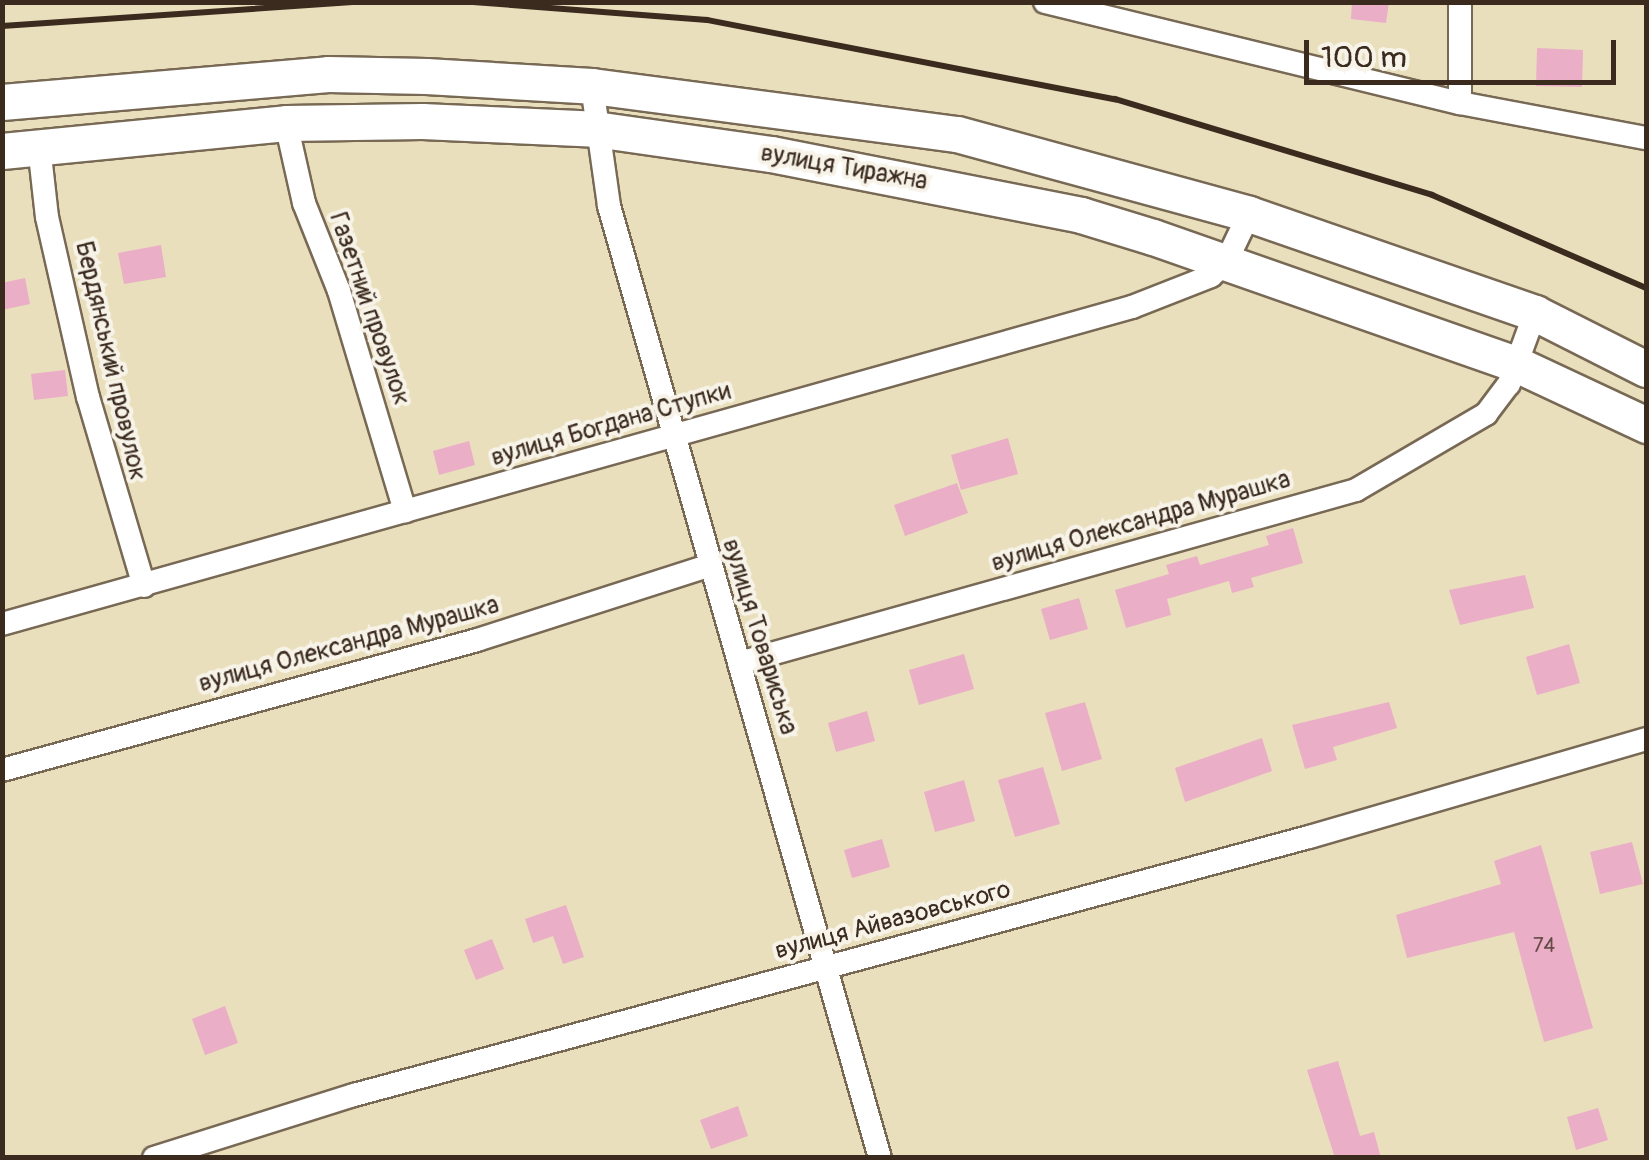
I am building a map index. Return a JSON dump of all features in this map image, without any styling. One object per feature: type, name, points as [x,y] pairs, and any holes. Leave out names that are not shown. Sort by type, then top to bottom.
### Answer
[{"type":"main road","name":"вулиця Тиражна","points":[[2,102],[328,74],[592,86],[957,134],[1249,214],[1535,313],[1646,370]]},
{"type":"main road","name":"вулиця Тиражна","points":[[2,151],[330,121],[595,129],[966,190],[1081,215],[1226,262],[1516,364],[1646,425]]},
{"type":"street","points":[[1045,2],[1460,103],[1646,138]]},
{"type":"street","points":[[1460,2],[1460,103]]},
{"type":"street","points":[[328,74],[330,121]]},
{"type":"street","name":"вулиця Товариська","points":[[592,86],[595,129],[609,206],[675,436],[707,566],[739,663],[880,1158]]},
{"type":"street","name":"Газетний провулок","points":[[286,123],[304,202],[339,291],[405,511]]},
{"type":"street","name":"Бердянський провулок","points":[[39,146],[47,217],[88,398],[144,586]]},
{"type":"street","points":[[1226,262],[1249,214]]},
{"type":"street","name":"вулиця Богдана Ступки","points":[[2,624],[1132,307],[1191,287],[1226,262]]},
{"type":"street","name":"вулиця Олександра Мурашка","points":[[739,663],[1356,490],[1469,428],[1497,402],[1535,313]]},
{"type":"street","name":"вулиця Олександра Мурашка","points":[[2,770],[478,640],[707,566]]},
{"type":"street","name":"вулиця Айвазовського","points":[[154,1158],[354,1095],[1646,739]]},
{"type":"building","points":[[1352,2],[1389,2],[1386,23],[1351,19]]},
{"type":"building","points":[[1537,48],[1583,50],[1582,87],[1536,86]]},
{"type":"building","points":[[161,245],[166,277],[124,284],[118,253]]},
{"type":"building","points":[[25,278],[30,304],[2,310],[2,283]]},
{"type":"building","points":[[65,370],[68,396],[34,400],[31,374]]},
{"type":"building","points":[[1008,438],[1018,474],[961,490],[951,455]]},
{"type":"building","points":[[469,441],[475,465],[439,475],[433,451]]},
{"type":"building","points":[[957,483],[968,513],[905,536],[894,505]]},
{"type":"building","points":[[1293,528],[1303,563],[1251,578],[1254,587],[1232,593],[1229,581],[1167,599],[1171,615],[1126,628],[1115,590],[1169,574],[1166,565],[1197,556],[1200,565],[1269,545],[1266,536]]},
{"type":"building","points":[[1525,575],[1534,608],[1460,625],[1449,590]]},
{"type":"building","points":[[1079,598],[1088,629],[1050,640],[1041,609]]},
{"type":"building","points":[[1569,644],[1580,683],[1537,695],[1526,657]]},
{"type":"building","points":[[964,654],[974,689],[919,705],[909,670]]},
{"type":"building","points":[[1085,702],[1102,759],[1062,771],[1045,713]]},
{"type":"building","points":[[1389,702],[1397,728],[1333,747],[1337,760],[1305,769],[1292,725]]},
{"type":"building","points":[[867,711],[875,741],[836,752],[828,723]]},
{"type":"building","points":[[1262,738],[1272,771],[1185,802],[1175,768]]},
{"type":"building","points":[[1043,767],[1060,824],[1015,837],[998,780]]},
{"type":"building","points":[[964,780],[975,821],[935,832],[924,792]]},
{"type":"building","points":[[882,839],[890,867],[852,878],[844,850]]},
{"type":"building","points":[[1632,842],[1643,884],[1600,894],[1590,852]]},
{"type":"building","points":[[1541,845],[1593,1028],[1544,1042],[1514,932],[1407,958],[1396,915],[1501,884],[1494,861]]},
{"type":"building","points":[[566,905],[584,957],[563,964],[553,936],[533,943],[525,919]]},
{"type":"building","points":[[492,939],[504,969],[476,980],[464,950]]},
{"type":"building","points":[[225,1006],[238,1043],[205,1055],[192,1019]]},
{"type":"building","points":[[1338,1061],[1360,1136],[1374,1132],[1381,1158],[1335,1158],[1307,1070]]},
{"type":"building","points":[[738,1106],[748,1136],[711,1149],[700,1120]]},
{"type":"building","points":[[1598,1108],[1608,1140],[1576,1150],[1567,1117]]},
{"type":"railway","points":[[2,26],[356,2]]},
{"type":"railway","points":[[473,2],[707,20],[1115,99],[1432,195],[1646,288]]}]
